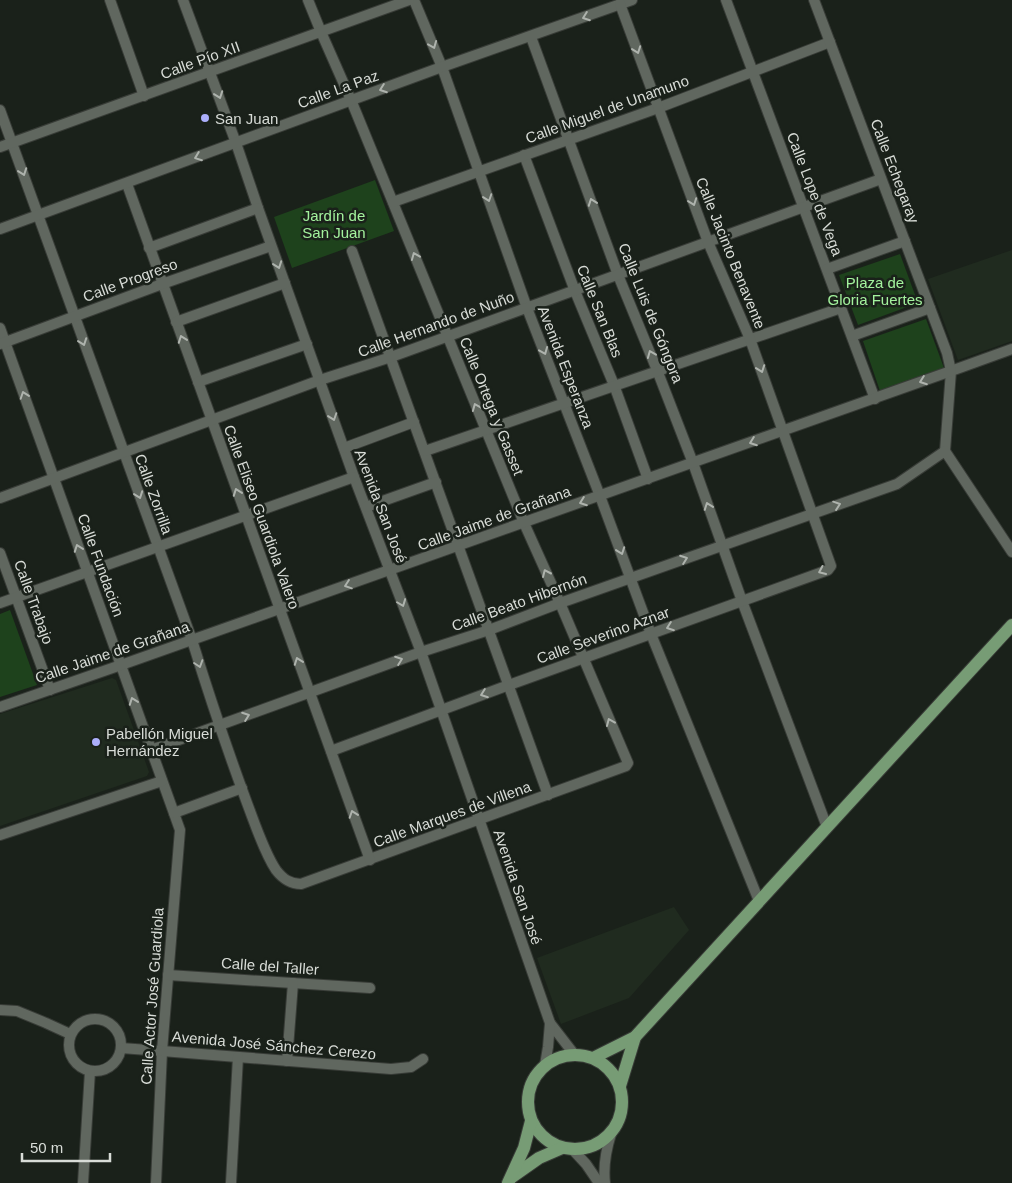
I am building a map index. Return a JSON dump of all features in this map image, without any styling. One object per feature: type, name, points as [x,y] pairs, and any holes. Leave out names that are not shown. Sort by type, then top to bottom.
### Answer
[{"type":"main road","points":[[594,1058],[635,1036],[1012,625]]},
{"type":"main road","points":[[620,1086],[635,1036]]},
{"type":"main road","points":[[510,1180],[539,1158],[567,1149],[583,1149],[594,1146],[611,1134],[620,1120],[622,1103],[620,1086],[614,1075],[605,1065],[594,1058],[584,1055],[574,1054],[554,1059],[545,1065],[535,1076],[529,1090],[527,1106],[531,1121],[538,1133],[549,1142],[567,1149]]},
{"type":"main road","points":[[510,1180],[524,1148],[531,1121]]},
{"type":"street","points":[[110,0],[144,96]]},
{"type":"street","name":"Avenida San José","points":[[183,0],[236,143],[354,476],[421,652],[550,1023],[574,1054]]},
{"type":"street","name":"Calle Ortega y Gasset","points":[[308,0],[320,32],[351,100],[524,523],[628,763],[626,766]]},
{"type":"street","name":"Calle Pío XII","points":[[0,146],[409,0]]},
{"type":"street","name":"Avenida Esperanza","points":[[414,0],[442,67],[527,308],[651,634],[759,901]]},
{"type":"street","name":"Calle La Paz","points":[[0,230],[351,100],[632,0]]},
{"type":"street","name":"Calle Lope de Vega","points":[[726,0],[875,399]]},
{"type":"street","name":"Calle Echegaray","points":[[814,0],[947,353],[951,371]]},
{"type":"street","name":"Calle Jacinto Benavente","points":[[620,4],[708,242],[750,339],[812,513]]},
{"type":"street","name":"Calle Luis de Góngora","points":[[531,37],[618,275],[693,463],[742,601],[827,827]]},
{"type":"street","name":"Calle Miguel de Unamuno","points":[[393,202],[658,108],[830,42]]},
{"type":"street","name":"Calle Zorrilla","points":[[0,110],[192,640],[219,726],[256,827],[270,859],[277,871],[288,882]]},
{"type":"street","name":"Calle San Blas","points":[[524,155],[648,479]]},
{"type":"street","name":"Calle Hernando de Nuño","points":[[0,498],[320,380],[447,337],[882,179]]},
{"type":"street","name":"Calle Eliseo Guardiola Valero","points":[[127,184],[370,860]]},
{"type":"street","points":[[149,248],[258,208]]},
{"type":"street","points":[[827,269],[905,241]]},
{"type":"street","name":"Calle Progreso","points":[[3,343],[271,246]]},
{"type":"street","points":[[352,251],[548,795]]},
{"type":"street","points":[[176,322],[285,283]]},
{"type":"street","points":[[425,451],[842,308]]},
{"type":"street","points":[[852,336],[930,308]]},
{"type":"street","name":"Calle Fundación","points":[[0,328],[3,343],[174,812]]},
{"type":"street","points":[[198,382],[307,344]]},
{"type":"street","name":"Calle Jaime de Grañana","points":[[0,706],[459,546],[1012,349]]},
{"type":"street","points":[[951,371],[945,451],[1012,552]]},
{"type":"street","points":[[344,448],[414,422]]},
{"type":"street","name":"Calle Beato Hibernón","points":[[151,750],[421,652],[489,630],[722,545],[897,484],[945,451]]},
{"type":"street","points":[[0,603],[354,476]]},
{"type":"street","points":[[366,507],[436,482]]},
{"type":"street","name":"Calle Severino Aznar","points":[[331,751],[828,570],[831,566],[812,513]]},
{"type":"street","name":"Calle Trabajo","points":[[0,552],[50,690]]},
{"type":"street","name":"Calle Marques de Villena","points":[[288,882],[301,884],[626,766]]},
{"type":"street","points":[[0,835],[162,781]]},
{"type":"street","points":[[174,812],[242,788]]},
{"type":"street","name":"Calle Actor José Guardiola","points":[[156,1183],[162,1051],[180,830],[174,812]]},
{"type":"street","name":"Calle del Taller","points":[[168,975],[370,988]]},
{"type":"street","points":[[287,1061],[292,983]]},
{"type":"street","points":[[0,1010],[17,1011],[70,1034]]},
{"type":"street","points":[[92,1019],[102,1020],[116,1030],[121,1048],[117,1058],[110,1066],[101,1070],[90,1071],[74,1062],[68,1044],[70,1034],[76,1026],[83,1021],[92,1019]]},
{"type":"street","name":"Avenida San José","points":[[545,1065],[550,1023]]},
{"type":"street","name":"Avenida José Sánchez Cerezo","points":[[121,1048],[392,1069],[411,1067],[423,1059]]},
{"type":"street","points":[[231,1183],[238,1057]]},
{"type":"street","points":[[83,1183],[90,1071]]},
{"type":"street","points":[[605,1183],[606,1154],[611,1134]]},
{"type":"street","points":[[567,1149],[586,1164],[599,1183]]},
{"type":"shaded area","points":[[1012,250],[1012,341],[958,360],[928,279]]},
{"type":"shaded area","points":[[112,678],[116,680],[149,772],[147,776],[0,826],[0,714]]},
{"type":"shaded area","points":[[674,907],[689,930],[629,998],[561,1024],[537,958]]},
{"type":"green space","name":"Jardín de San Juan","points":[[375,180],[394,231],[292,268],[274,217]]},
{"type":"green space","name":"Plaza de Gloria Fuertes","points":[[900,254],[918,303],[858,325],[839,275]]},
{"type":"green space","points":[[926,319],[944,368],[880,391],[863,341]]},
{"type":"green space","points":[[10,610],[37,685],[0,697],[0,614]]},
{"type":"place","name":"San Juan","points":[[205,118]]},
{"type":"place","name":"Pabellón Miguel Hernández","points":[[96,742]]}]
